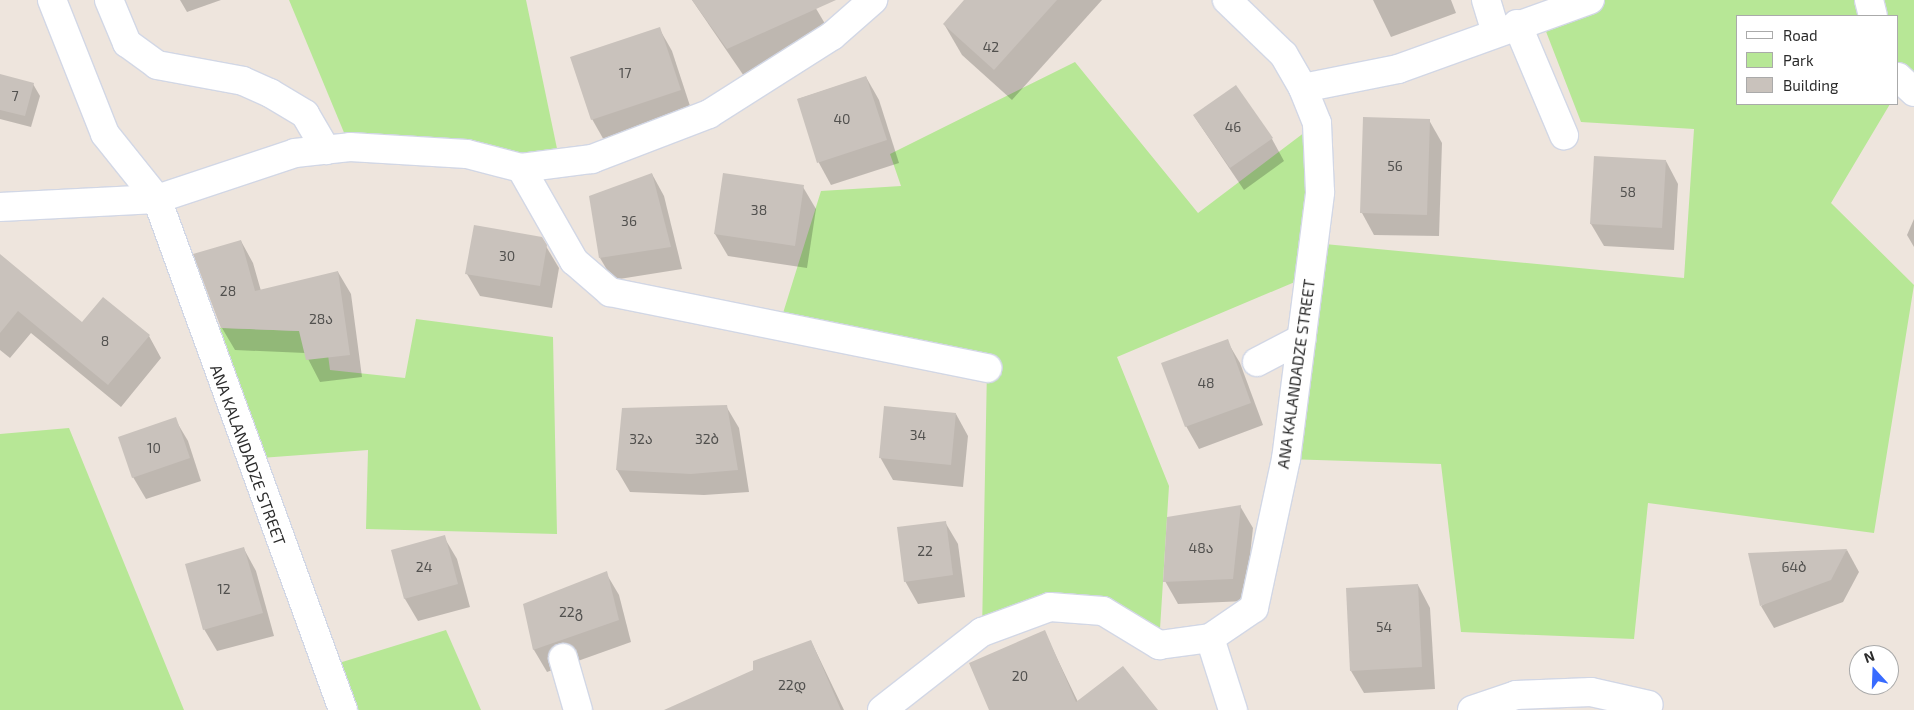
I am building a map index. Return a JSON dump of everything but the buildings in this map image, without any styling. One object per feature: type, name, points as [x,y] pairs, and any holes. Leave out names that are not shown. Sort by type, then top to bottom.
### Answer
[{"type":"street","name":"ANA KALANDADZE STREET","points":[[52,0],[106,134],[157,199],[343,710]]},
{"type":"street","points":[[109,0],[127,43],[157,66],[243,81],[270,93],[305,114],[326,150]]},
{"type":"street","points":[[0,207],[157,199],[295,153],[350,147],[468,154],[521,168],[592,159],[709,114],[832,36],[873,0]]},
{"type":"street","name":"ANA KALANDADZE STREET","points":[[882,710],[982,632],[1050,607],[1103,611],[1159,645],[1210,638],[1254,608],[1286,459],[1320,192],[1316,123],[1303,88],[1283,54],[1227,0]]},
{"type":"street","points":[[1486,0],[1506,28],[1564,135]]},
{"type":"street","points":[[1303,88],[1398,69],[1506,28],[1590,0]]},
{"type":"street","points":[[1869,0],[1873,15]]},
{"type":"street","points":[[1899,78],[1914,92]]},
{"type":"street","points":[[521,168],[574,261],[610,292],[987,368]]},
{"type":"street","points":[[1257,362],[1301,339]]},
{"type":"street","points":[[1210,638],[1233,710]]},
{"type":"street","points":[[563,658],[578,710]]},
{"type":"street","points":[[1472,710],[1516,695],[1591,692],[1649,705]]},
{"type":"green space","points":[[289,0],[526,0],[560,163],[350,147]]},
{"type":"green space","points":[[1590,0],[1914,0],[1914,92],[1899,92],[1899,15],[1736,15],[1736,105],[1889,105],[1831,203],[1914,285],[1874,533],[1648,503],[1634,639],[1461,632],[1441,464],[1286,459],[1309,276],[1117,357],[1169,486],[1159,645],[1103,611],[982,632],[987,368],[779,326],[821,191],[901,186],[890,154],[1075,62],[1198,213],[1317,123],[1314,243],[1684,278],[1694,129],[1581,122],[1540,16]]},
{"type":"green space","points":[[416,319],[553,337],[557,534],[366,529],[368,450],[249,459],[201,327],[325,332],[330,370],[405,378]]},
{"type":"green space","points":[[69,428],[184,710],[0,710],[0,434]]},
{"type":"green space","points":[[446,630],[481,710],[343,710],[326,667]]}]
